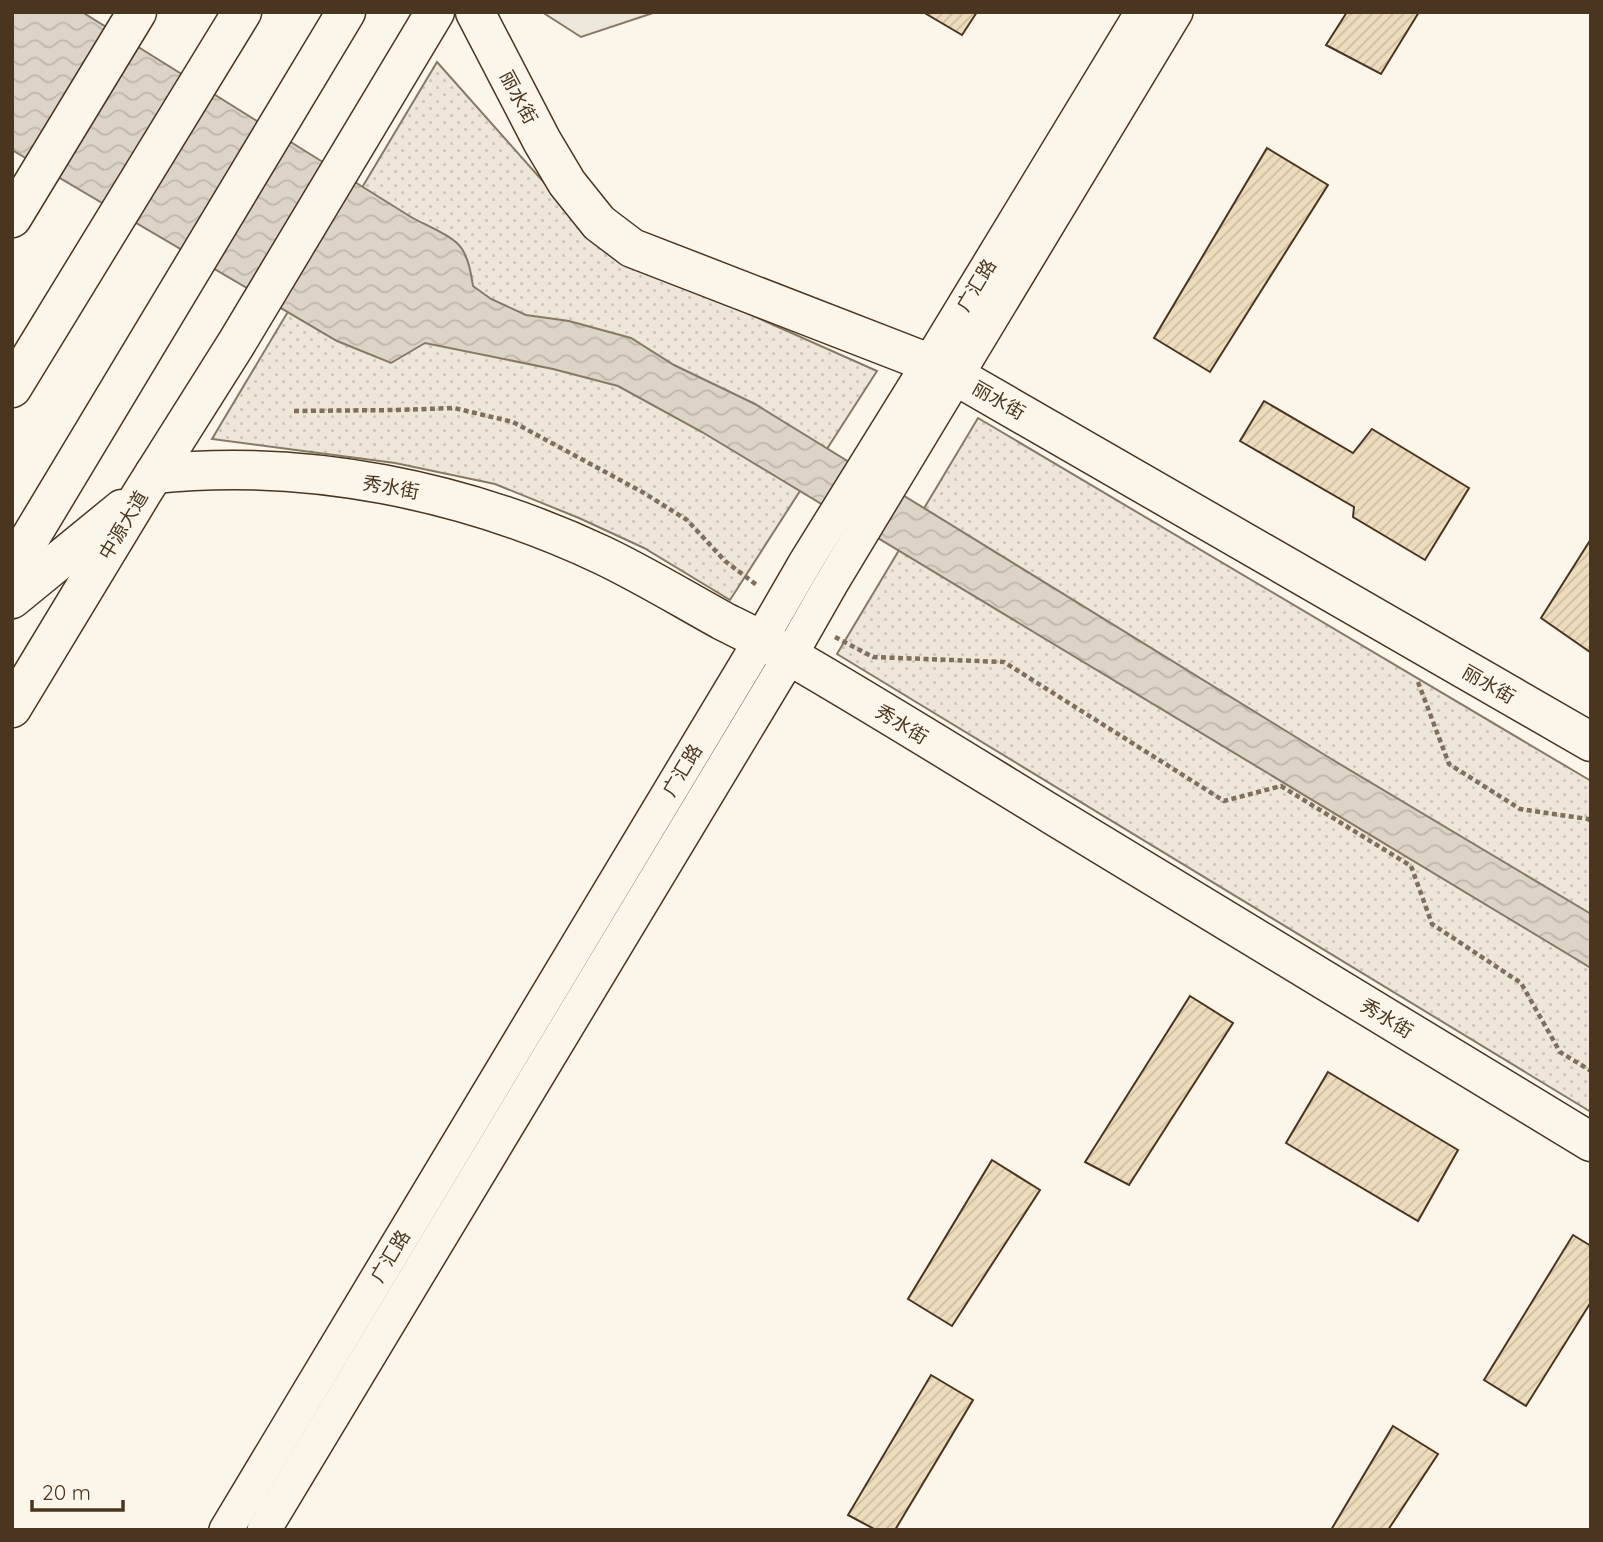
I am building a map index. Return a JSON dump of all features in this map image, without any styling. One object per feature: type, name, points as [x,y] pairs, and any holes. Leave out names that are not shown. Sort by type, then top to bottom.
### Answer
[{"type":"main road","points":[[12,218],[137,12]]},
{"type":"main road","points":[[12,568],[346,12]]},
{"type":"main road","name":"中源大道","points":[[12,708],[236,344],[435,12]]},
{"type":"main road","name":"丽水街","points":[[475,12],[542,141],[567,183],[599,223],[632,248],[943,369],[1591,742]]},
{"type":"main road","points":[[12,388],[238,19]]},
{"type":"main road","name":"秀水街","points":[[148,483],[210,470],[338,477],[435,495],[540,529],[604,556],[775,648],[1591,1142]]},
{"type":"main road","points":[[12,599],[148,483]]},
{"type":"street","name":"广汇路","points":[[943,369],[1142,12]]},
{"type":"street","name":"广汇路","points":[[226,1530],[775,648],[809,622],[831,584],[886,463],[943,369],[1176,12]]},
{"type":"street","name":"广汇路","points":[[264,1530],[775,648],[782,604],[805,563],[886,463]]},
{"type":"path","points":[[294,411],[454,408],[513,422],[644,493],[687,520],[724,561],[782,604]]},
{"type":"path","points":[[809,622],[873,657],[1004,662],[1224,801],[1281,786],[1411,866],[1432,924],[1521,983],[1560,1052],[1591,1071]]},
{"type":"path","points":[[1417,680],[1449,764],[1520,809],[1591,821]]},
{"type":"shaded area","points":[[542,12],[656,12],[581,37]]},
{"type":"shaded area","points":[[437,62],[603,249],[877,371],[730,600],[644,548],[495,484],[395,463],[212,439]]},
{"type":"shaded area","points":[[978,418],[1591,781],[1591,1112],[837,654]]},
{"type":"water","points":[[12,12],[82,12],[411,217],[453,240],[466,258],[473,286],[491,299],[526,315],[569,321],[631,338],[674,365],[755,404],[1333,760],[1591,914],[1591,968],[702,432],[618,386],[553,369],[425,343],[391,363],[337,341],[12,150]]},
{"type":"building","points":[[923,12],[977,12],[962,35]]},
{"type":"building","points":[[1347,12],[1419,12],[1381,74],[1326,45]]},
{"type":"building","points":[[1267,148],[1328,185],[1210,372],[1154,338]]},
{"type":"building","points":[[1264,401],[1353,453],[1372,429],[1469,488],[1425,560],[1353,517],[1354,507],[1240,441]]},
{"type":"building","points":[[1591,539],[1591,650],[1590,652],[1541,618]]},
{"type":"building","points":[[1190,996],[1233,1023],[1129,1185],[1085,1162]]},
{"type":"building","points":[[1328,1072],[1458,1150],[1418,1221],[1286,1143]]},
{"type":"building","points":[[992,1160],[1040,1190],[952,1326],[908,1299]]},
{"type":"building","points":[[1573,1235],[1591,1246],[1591,1302],[1526,1406],[1484,1380]]},
{"type":"building","points":[[931,1375],[973,1400],[895,1530],[876,1530],[848,1515]]},
{"type":"building","points":[[1393,1426],[1438,1454],[1388,1530],[1331,1530]]}]
